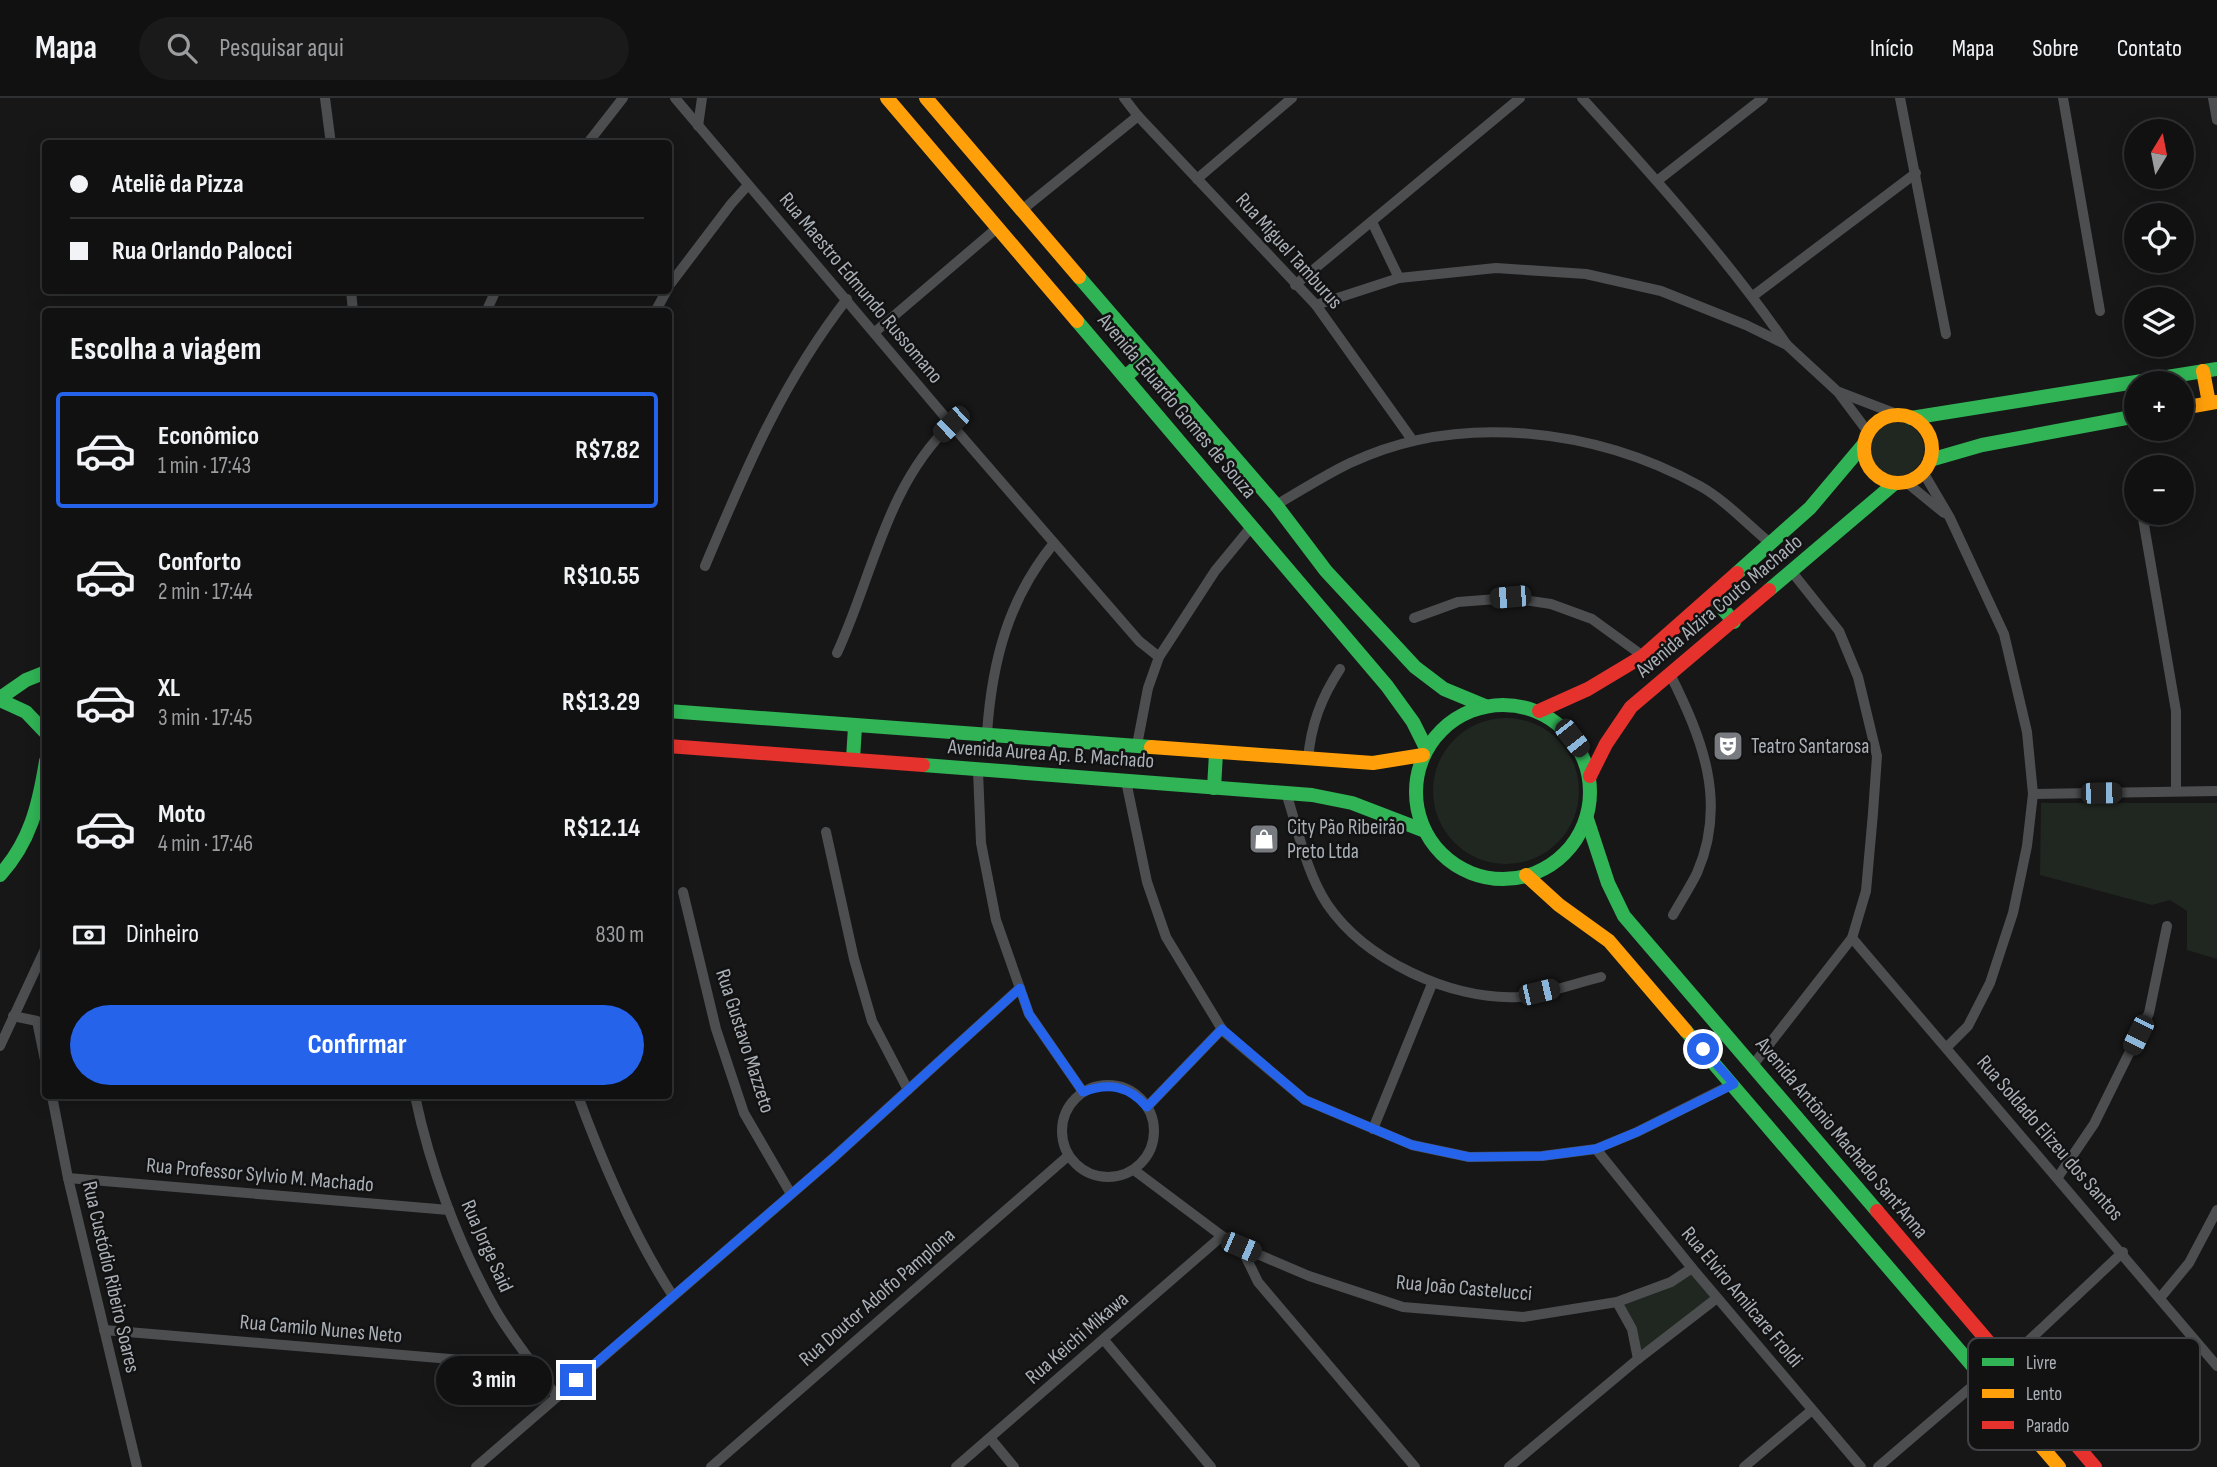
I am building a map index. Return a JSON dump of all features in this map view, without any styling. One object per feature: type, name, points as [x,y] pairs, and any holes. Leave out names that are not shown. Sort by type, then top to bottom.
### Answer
[{"type":"street","points":[[325,98],[330,140]]},
{"type":"street","points":[[590,140],[624,98]]},
{"type":"street","name":"Rua Maestro Edmundo Russomano","points":[[675,98],[1054,543],[1139,641],[1159,657]]},
{"type":"street","points":[[698,126],[702,98]]},
{"type":"street","name":"Avenida Eduardo Gomes de Souza","points":[[887,98],[1404,707],[1418,727],[1424,751]]},
{"type":"street","name":"Avenida Eduardo Gomes de Souza","points":[[926,98],[1276,505],[1326,571],[1415,667],[1444,689],[1485,706]]},
{"type":"street","name":"Rua Miguel Tamburus","points":[[1124,98],[1316,305],[1413,441]]},
{"type":"street","points":[[1197,179],[1292,98]]},
{"type":"street","points":[[1295,285],[1520,98]]},
{"type":"street","points":[[1582,98],[1657,181],[1753,296],[1787,345],[1838,392],[1866,438],[1865,457],[1871,470],[1881,479],[1900,483],[1950,518]]},
{"type":"street","points":[[1657,181],[1763,98]]},
{"type":"street","points":[[1900,98],[1946,334]]},
{"type":"street","points":[[2063,98],[2100,312]]},
{"type":"street","points":[[2213,98],[2217,120]]},
{"type":"street","points":[[1023,209],[1138,116]]},
{"type":"street","points":[[1753,296],[1916,173]]},
{"type":"street","points":[[672,284],[748,184]]},
{"type":"street","points":[[1372,222],[1399,278]]},
{"type":"street","points":[[875,332],[998,228]]},
{"type":"street","points":[[1316,305],[1399,278],[1496,268],[1586,274],[1661,291],[1746,325],[1787,345]]},
{"type":"street","points":[[705,566],[749,462],[785,390],[821,332],[847,299]]},
{"type":"street","points":[[1125,377],[1147,358]]},
{"type":"street","points":[[1866,438],[1881,420],[2210,370],[2213,402],[2194,406]]},
{"type":"street","points":[[1838,392],[1919,423],[1930,440],[1927,466],[2004,634],[2027,732],[2033,794],[2027,846],[2013,913],[1994,972],[1968,1027],[1947,1047]]},
{"type":"street","points":[[1900,483],[1927,466],[1982,445],[2124,418]]},
{"type":"street","points":[[837,653],[885,524],[908,478],[931,443],[951,424]]},
{"type":"street","points":[[1276,505],[1351,462],[1413,441],[1452,434],[1530,433],[1620,450],[1702,487],[1770,543]]},
{"type":"street","name":"Avenida Alzira Couto Machado","points":[[1539,711],[1588,689],[1643,656],[1810,508],[1866,438]]},
{"type":"street","name":"Avenida Alzira Couto Machado","points":[[1590,776],[1606,744],[1631,707],[1900,483]]},
{"type":"street","points":[[2144,525],[2176,711],[2176,791]]},
{"type":"street","points":[[1137,745],[1148,688],[1159,657],[1215,571],[1252,526]]},
{"type":"street","points":[[987,733],[991,682],[1001,645],[1033,569],[1054,543]]},
{"type":"street","points":[[1306,589],[1326,571]]},
{"type":"street","points":[[1753,1065],[1852,937],[1866,891],[1877,756],[1857,677],[1839,631],[1792,572]]},
{"type":"street","points":[[1712,596],[1734,622]]},
{"type":"street","points":[[1414,618],[1458,603],[1510,597],[1551,604],[1592,619],[1643,656]]},
{"type":"street","points":[[1308,759],[1310,731],[1325,691],[1340,669]]},
{"type":"street","points":[[0,699],[26,680],[42,674]]},
{"type":"street","points":[[1670,674],[1690,713],[1709,773],[1713,812],[1697,872],[1673,915]]},
{"type":"street","points":[[0,699],[26,710],[42,726]]},
{"type":"street","points":[[1485,706],[1512,706],[1539,711],[1563,727],[1580,749],[1590,776],[1591,798],[1587,819],[1569,850],[1556,862],[1526,875],[1506,879],[1470,873],[1439,852],[1425,831],[1416,809],[1415,778],[1424,751],[1435,734],[1456,717],[1485,706]]},
{"type":"street","name":"Avenida Aurea Ap. B. Machado","points":[[672,711],[855,727],[987,733],[1216,753],[1373,763],[1424,751]]},
{"type":"street","points":[[853,759],[855,727]]},
{"type":"street","name":"Avenida Aurea Ap. B. Machado","points":[[672,746],[1286,793],[1352,803],[1425,831]]},
{"type":"street","points":[[1214,788],[1216,753]]},
{"type":"street","points":[[978,771],[981,843],[996,920],[1029,1014],[1083,1092]]},
{"type":"street","points":[[1126,781],[1147,882],[1166,937],[1222,1029],[1305,1100],[1412,1145],[1469,1157],[1542,1156],[1596,1149],[1734,1084]]},
{"type":"street","points":[[0,875],[18,858],[38,814],[42,788]]},
{"type":"street","points":[[2033,794],[2217,791]]},
{"type":"street","points":[[1286,793],[1325,902],[1343,925],[1381,955],[1432,984],[1518,997],[1601,977]]},
{"type":"street","name":"Avenida Antônio Machado Sant'Anna","points":[[1587,819],[1608,883],[1624,916],[1984,1338]]},
{"type":"street","points":[[826,832],[854,959],[872,1021],[908,1090]]},
{"type":"street","points":[[1526,875],[1559,905],[1609,941],[1968,1359]]},
{"type":"street","name":"Rua Gustavo Mazzeto","points":[[683,892],[716,1029],[744,1113],[792,1194]]},
{"type":"street","points":[[2058,1177],[2094,1124],[2149,1013],[2167,926]]},
{"type":"street","name":"Rua Soldado Elizeu dos Santos","points":[[1852,937],[2194,1338]]},
{"type":"street","points":[[0,1046],[42,955]]},
{"type":"street","points":[[1373,1129],[1432,984]]},
{"type":"street","points":[[475,1467],[792,1194],[1020,988]]},
{"type":"street","points":[[1673,1014],[1695,998]]},
{"type":"street","points":[[13,1016],[41,1021]]},
{"type":"street","points":[[1147,1107],[1222,1029]]},
{"type":"street","points":[[1104,1086],[1125,1088],[1138,1096],[1147,1107],[1153,1127],[1151,1147],[1134,1170],[1106,1178],[1078,1167],[1068,1156],[1061,1128],[1069,1108],[1083,1092],[1104,1086]]},
{"type":"street","name":"Rua Custódio Ribeiro Soares","points":[[53,1099],[68,1178],[137,1467]]},
{"type":"street","name":"Rua Jorge Said","points":[[416,1099],[422,1129],[449,1210],[496,1310],[557,1396]]},
{"type":"street","points":[[579,1099],[652,1264],[673,1296]]},
{"type":"street","name":"Rua Elviro Amilcare Froldi","points":[[1596,1149],[1692,1268],[1861,1467]]},
{"type":"street","name":"Rua Doutor Adolfo Pamplona","points":[[711,1467],[1068,1156]]},
{"type":"street","name":"Rua João Castelucci","points":[[1134,1170],[1222,1236],[1241,1247],[1309,1276],[1403,1307],[1523,1317],[1617,1302],[1671,1282],[1692,1268]]},
{"type":"street","name":"Rua Professor Sylvio M. Machado","points":[[68,1178],[449,1210]]},
{"type":"street","points":[[2160,1298],[2189,1263],[2217,1210]]},
{"type":"street","points":[[1857,1228],[1876,1212]]},
{"type":"street","name":"Rua Keichi Mikawa","points":[[956,1467],[1222,1236]]},
{"type":"street","points":[[1241,1247],[1258,1282],[1416,1467]]},
{"type":"street","points":[[2032,1338],[2123,1252]]},
{"type":"street","points":[[1509,1467],[1638,1359],[1717,1298]]},
{"type":"street","points":[[1617,1302],[1632,1329],[1638,1359]]},
{"type":"street","name":"Rua Camilo Nunes Neto","points":[[104,1330],[535,1366]]},
{"type":"street","points":[[1104,1340],[1211,1467]]},
{"type":"street","name":"Rua Soldado Elizeu dos Santos","points":[[2200,1346],[2217,1366]]},
{"type":"street","points":[[1878,1467],[1968,1390]]},
{"type":"street","points":[[1744,1467],[1812,1410]]},
{"type":"street","points":[[990,1438],[1014,1467]]},
{"type":"street","points":[[2045,1450],[2059,1467]]},
{"type":"street","name":"Avenida Antônio Machado Sant'Anna","points":[[2080,1450],[2095,1467]]},
{"type":"shaded area","points":[[1897,422],[1916,430],[1924,449],[1916,468],[1897,476],[1878,468],[1870,449],[1878,430]]},
{"type":"shaded area","points":[[1506,718],[1534,724],[1557,740],[1573,763],[1579,791],[1573,819],[1557,842],[1534,858],[1506,864],[1478,858],[1455,842],[1439,819],[1433,791],[1439,763],[1455,740],[1478,724]]},
{"type":"shaded area","points":[[2041,803],[2217,803],[2217,959],[2187,950],[2187,911],[2170,900],[2152,905],[2040,875]]},
{"type":"shaded area","points":[[1692,1270],[1716,1297],[1638,1357],[1619,1303]]},
{"type":"traffic: fast","points":[[1079,277],[1276,505],[1326,571],[1415,667],[1444,689],[1485,706]]},
{"type":"traffic: fast","points":[[1077,321],[1387,686],[1413,722],[1426,748]]},
{"type":"traffic: fast","points":[[1125,377],[1147,358]]},
{"type":"traffic: fast","points":[[1911,418],[2217,369]]},
{"type":"traffic: fast","points":[[1930,460],[1982,445],[2124,418]]},
{"type":"traffic: fast","points":[[1737,573],[1810,508],[1864,444]]},
{"type":"traffic: fast","points":[[1769,590],[1895,483]]},
{"type":"traffic: fast","points":[[1712,596],[1734,622]]},
{"type":"traffic: fast","points":[[0,698],[26,680],[42,674]]},
{"type":"traffic: fast","points":[[0,700],[26,712],[42,729]]},
{"type":"traffic: fast","points":[[1503,705],[1536,711],[1565,730],[1584,759],[1590,792],[1584,825],[1565,854],[1536,873],[1503,879],[1470,873],[1441,854],[1422,825],[1416,792],[1422,759],[1441,730],[1470,711],[1503,705]]},
{"type":"traffic: fast","points":[[672,711],[1151,747]]},
{"type":"traffic: fast","points":[[853,759],[855,727]]},
{"type":"traffic: fast","points":[[1214,788],[1216,753]]},
{"type":"traffic: fast","points":[[923,765],[1312,795],[1352,803],[1425,831]]},
{"type":"traffic: fast","points":[[0,875],[26,836],[42,782]]},
{"type":"traffic: fast","points":[[1587,819],[1608,883],[1624,916],[1877,1211]]},
{"type":"traffic: fast","points":[[1686,1031],[1968,1361]]},
{"type":"traffic: slow","points":[[887,98],[1077,321]]},
{"type":"traffic: slow","points":[[926,98],[1079,277]]},
{"type":"traffic: slow","points":[[2203,371],[2209,403]]},
{"type":"traffic: slow","points":[[2194,406],[2217,402]]},
{"type":"traffic: slow","points":[[1898,415],[1911,418],[1922,425],[1929,436],[1932,449],[1929,462],[1922,473],[1911,480],[1898,483],[1885,480],[1874,473],[1867,462],[1864,449],[1867,436],[1874,425],[1885,418],[1898,415]]},
{"type":"traffic: slow","points":[[1151,747],[1373,763],[1423,755]]},
{"type":"traffic: slow","points":[[1526,875],[1559,905],[1609,941],[1686,1031]]},
{"type":"traffic: slow","points":[[2044,1450],[2059,1467]]},
{"type":"traffic: jam","points":[[1539,711],[1588,689],[1643,656],[1737,573]]},
{"type":"traffic: jam","points":[[1590,776],[1606,744],[1631,707],[1769,590]]},
{"type":"traffic: jam","points":[[672,746],[923,765]]},
{"type":"traffic: jam","points":[[1877,1211],[1985,1338]]},
{"type":"traffic: jam","points":[[2081,1450],[2095,1467]]},
{"type":"place","name":"Teatro Santarosa","points":[[1728,746]]},
{"type":"place","name":"City Pão Ribeirão Preto Ltda","points":[[1264,839]]},
{"type":"route","points":[[576,1380],[832,1159],[1020,988],[1029,1014],[1083,1092],[1111,1085],[1125,1088],[1138,1096],[1147,1107],[1222,1029],[1305,1100],[1412,1145],[1469,1157],[1542,1156],[1596,1149],[1637,1132],[1734,1084],[1703,1049]]}]
